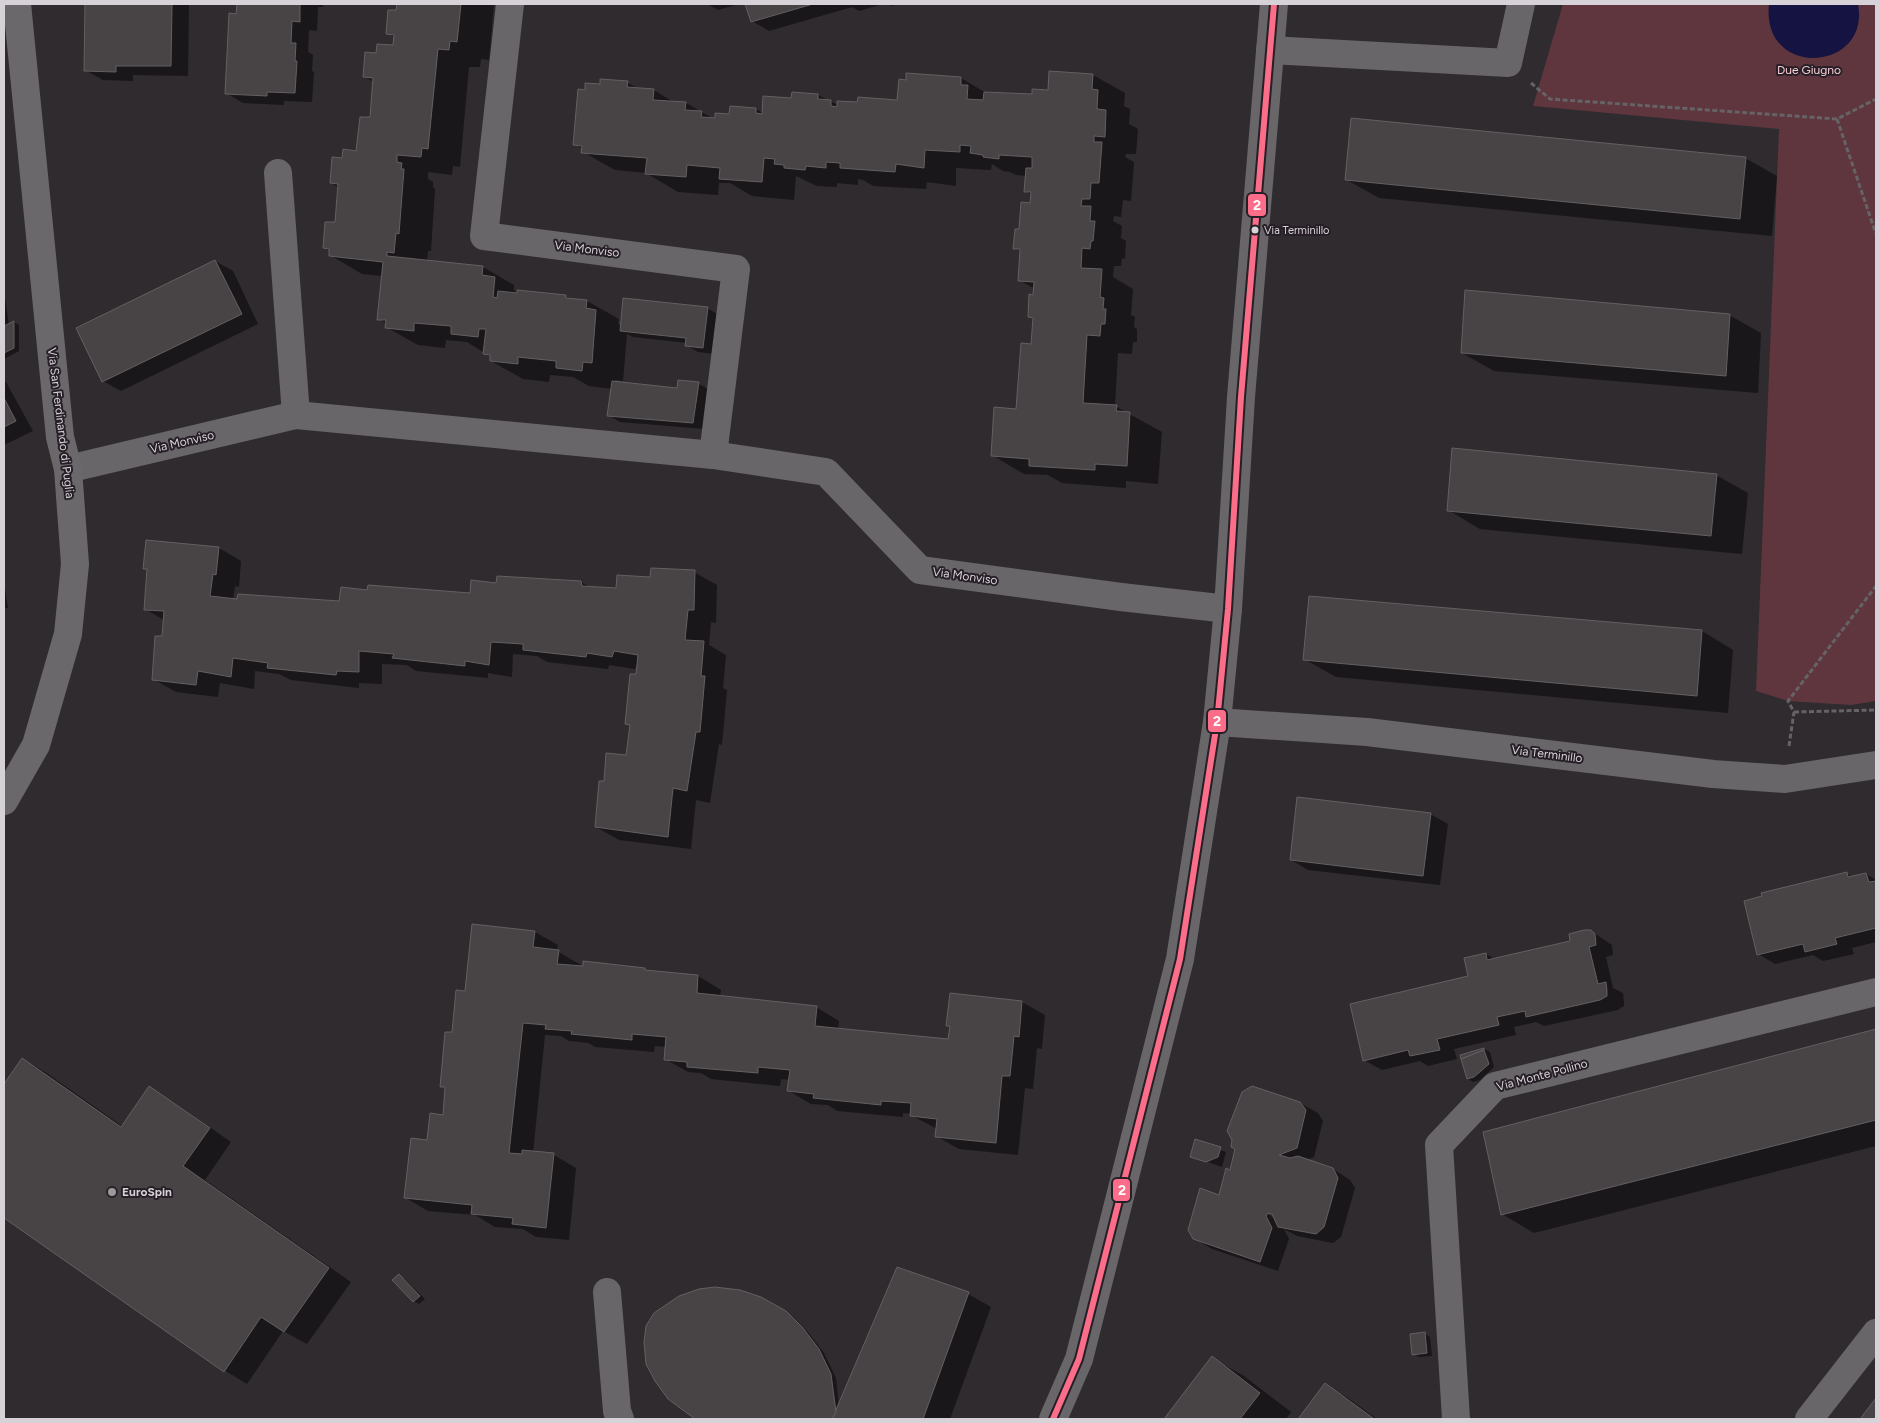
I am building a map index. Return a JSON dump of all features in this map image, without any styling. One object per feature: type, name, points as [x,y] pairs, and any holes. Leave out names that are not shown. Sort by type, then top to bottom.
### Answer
[{"type":"street","name":"Via San Ferdinando di Puglia","points":[[4,801],[36,745],[68,634],[75,564],[68,469],[60,437],[16,4]]},
{"type":"street","name":"Via Monviso","points":[[510,4],[484,236],[736,269],[712,455]]},
{"type":"street","points":[[1053,1419],[1078,1359],[1180,959],[1217,722],[1228,609],[1241,397],[1274,4]]},
{"type":"street","points":[[1270,50],[1508,63],[1521,4]]},
{"type":"street","points":[[278,173],[296,415]]},
{"type":"street","name":"Via Monviso","points":[[68,469],[296,415],[712,455],[826,472],[920,570],[1121,597],[1228,609]]},
{"type":"street","name":"Via Terminillo","points":[[1217,722],[1367,732],[1714,774],[1785,779],[1876,765]]},
{"type":"street","name":"Via Monte Pollino","points":[[1456,1419],[1439,1145],[1494,1086],[1876,992]]},
{"type":"street","points":[[607,1292],[617,1411],[620,1419]]},
{"type":"street","points":[[1809,1419],[1876,1333]]},
{"type":"path","points":[[1508,63],[1550,99],[1837,120],[1876,99]]},
{"type":"path","points":[[1837,120],[1876,234]]},
{"type":"path","points":[[1876,586],[1788,701],[1794,712],[1876,710]]},
{"type":"green space","name":"Due Giugno","points":[[1563,4],[1876,4],[1876,701],[1851,705],[1788,701],[1756,691],[1779,129],[1533,106]]},
{"type":"shaded area","points":[[1769,4],[1858,4],[1858,27],[1848,43],[1833,54],[1815,58],[1797,55],[1781,46],[1771,29]]},
{"type":"building","points":[[85,4],[172,4],[171,66],[116,66],[116,72],[84,71]]},
{"type":"building","points":[[237,4],[300,4],[300,22],[292,21],[291,43],[296,43],[295,61],[297,61],[295,93],[267,92],[267,96],[225,94],[229,13],[236,14]]},
{"type":"building","points":[[397,4],[461,4],[457,42],[450,41],[449,50],[438,49],[428,149],[422,148],[421,157],[397,155],[397,162],[402,163],[401,169],[404,169],[399,234],[396,233],[394,253],[387,252],[387,256],[483,266],[482,275],[495,277],[493,297],[497,298],[498,291],[517,293],[517,290],[566,295],[566,298],[587,300],[586,308],[596,310],[592,363],[583,362],[582,371],[556,368],[556,361],[518,357],[518,364],[490,361],[490,355],[483,354],[486,329],[479,329],[478,337],[451,334],[451,326],[414,323],[414,331],[385,328],[386,320],[377,320],[383,262],[329,256],[329,249],[323,248],[325,222],[335,222],[338,184],[330,183],[332,157],[342,158],[343,149],[356,151],[360,117],[370,117],[373,78],[363,77],[365,52],[376,53],[377,44],[393,45],[394,35],[386,34],[388,10],[396,10]]},
{"type":"building","points":[[745,4],[813,4],[751,22]]},
{"type":"building","points":[[1049,71],[1093,74],[1092,89],[1098,90],[1097,109],[1106,110],[1105,137],[1094,136],[1094,142],[1102,142],[1099,183],[1091,183],[1090,199],[1082,199],[1081,206],[1091,206],[1090,221],[1095,221],[1093,241],[1091,241],[1090,249],[1082,248],[1081,268],[1102,269],[1100,297],[1104,298],[1103,309],[1106,309],[1105,324],[1101,324],[1100,336],[1087,335],[1083,403],[1117,405],[1116,411],[1130,412],[1127,466],[1095,464],[1095,470],[1029,466],[1029,459],[991,456],[994,407],[1016,409],[1021,343],[1031,344],[1033,318],[1028,317],[1029,294],[1033,295],[1034,282],[1018,281],[1020,249],[1013,249],[1015,229],[1019,229],[1021,202],[1030,203],[1031,192],[1024,192],[1026,168],[1032,168],[1032,157],[999,155],[999,159],[983,157],[983,155],[970,153],[971,146],[960,145],[960,152],[925,150],[924,168],[896,164],[895,172],[840,168],[840,163],[826,162],[826,168],[806,166],[805,170],[784,168],[784,165],[774,164],[775,159],[764,158],[762,182],[719,179],[720,168],[687,165],[686,177],[645,174],[647,158],[581,153],[582,146],[573,145],[578,89],[585,90],[585,83],[600,84],[600,79],[628,81],[627,87],[654,89],[653,100],[686,102],[685,110],[702,111],[701,117],[715,118],[715,113],[729,114],[730,106],[756,108],[756,113],[762,114],[763,96],[791,98],[792,92],[818,94],[818,99],[831,100],[831,106],[837,107],[837,101],[857,102],[858,97],[897,100],[899,79],[906,80],[906,73],[961,77],[961,85],[968,85],[967,99],[983,100],[984,92],[1032,94],[1032,89],[1048,90]]},
{"type":"building","points":[[1351,118],[1746,157],[1740,219],[1345,180]]},
{"type":"building","points":[[215,260],[242,314],[102,382],[76,328]]},
{"type":"building","points":[[1465,290],[1730,314],[1726,376],[1461,353]]},
{"type":"building","points":[[623,298],[708,307],[703,348],[685,346],[686,338],[620,331]]},
{"type":"building","points":[[14,321],[14,348],[4,353],[4,326]]},
{"type":"building","points":[[678,380],[699,382],[693,423],[607,416],[612,381],[677,388]]},
{"type":"building","points":[[4,398],[16,421],[4,427]]},
{"type":"building","points":[[1452,448],[1717,474],[1711,536],[1447,511]]},
{"type":"building","points":[[146,540],[219,547],[216,575],[213,574],[210,596],[237,599],[238,594],[339,601],[341,587],[367,590],[368,585],[470,593],[471,580],[496,583],[497,576],[581,581],[582,586],[616,588],[617,575],[650,577],[651,568],[695,570],[694,610],[688,610],[685,640],[704,641],[701,676],[705,676],[700,732],[696,732],[687,791],[673,788],[668,837],[595,827],[599,781],[604,781],[606,753],[626,755],[630,725],[625,724],[630,674],[636,674],[638,655],[614,651],[612,657],[587,653],[586,657],[523,650],[523,644],[491,642],[489,665],[465,661],[465,666],[392,658],[394,654],[359,651],[359,672],[337,671],[336,675],[267,668],[268,663],[233,658],[231,677],[198,671],[196,685],[152,680],[155,636],[162,636],[164,611],[144,610],[147,569],[143,569]]},
{"type":"building","points":[[1309,596],[1702,630],[1697,696],[1303,660]]},
{"type":"building","points":[[1297,797],[1431,813],[1423,876],[1290,860]]},
{"type":"building","points":[[1847,872],[1848,877],[1866,873],[1869,882],[1876,881],[1876,928],[1835,938],[1837,944],[1805,952],[1803,944],[1757,955],[1744,901],[1762,896],[1761,893]]},
{"type":"building","points":[[472,924],[535,931],[533,947],[559,950],[557,964],[583,966],[583,961],[698,975],[697,993],[817,1006],[815,1026],[948,1039],[950,1026],[946,1026],[950,993],[1022,1001],[1019,1037],[1014,1036],[1010,1076],[1002,1076],[996,1143],[935,1137],[937,1119],[910,1116],[911,1103],[881,1101],[881,1105],[813,1098],[814,1094],[787,1091],[790,1070],[758,1067],[758,1073],[687,1067],[687,1062],[664,1060],[666,1037],[632,1034],[632,1040],[571,1034],[572,1031],[545,1029],[546,1025],[523,1023],[509,1153],[522,1154],[522,1150],[554,1153],[546,1228],[512,1224],[513,1218],[471,1214],[472,1205],[404,1198],[411,1138],[427,1140],[430,1113],[443,1115],[445,1087],[440,1087],[445,1032],[452,1032],[456,990],[465,991]]},
{"type":"building","points":[[1591,930],[1595,934],[1596,945],[1589,947],[1598,984],[1606,982],[1607,996],[1600,1000],[1526,1017],[1525,1011],[1497,1017],[1499,1025],[1437,1039],[1440,1050],[1410,1056],[1408,1050],[1363,1061],[1350,1004],[1468,976],[1464,958],[1486,953],[1487,960],[1570,941],[1569,934]]},
{"type":"building","points":[[1876,1029],[1876,1120],[1501,1215],[1483,1132]]},
{"type":"building","points":[[1484,1048],[1484,1050],[1461,1059],[1460,1055]]},
{"type":"building","points":[[1484,1050],[1489,1064],[1474,1077],[1467,1079],[1461,1059]]},
{"type":"building","name":"EuroSpin","points":[[22,1058],[121,1127],[149,1086],[210,1128],[183,1166],[329,1268],[284,1332],[261,1317],[224,1372],[4,1218],[4,1084]]},
{"type":"building","points":[[1252,1086],[1300,1102],[1306,1110],[1297,1148],[1279,1155],[1290,1158],[1298,1156],[1333,1168],[1338,1178],[1324,1227],[1316,1234],[1278,1227],[1272,1214],[1268,1213],[1266,1216],[1272,1228],[1260,1262],[1193,1239],[1188,1230],[1200,1188],[1219,1195],[1226,1168],[1230,1170],[1235,1149],[1231,1147],[1232,1140],[1227,1131],[1242,1092]]},
{"type":"building","points":[[1195,1139],[1221,1147],[1218,1157],[1206,1162],[1190,1157]]},
{"type":"building","points":[[897,1267],[969,1292],[923,1419],[832,1419]]},
{"type":"building","points":[[399,1274],[420,1296],[413,1302],[392,1280]]},
{"type":"building","points":[[715,1287],[740,1290],[761,1297],[786,1311],[803,1328],[819,1349],[831,1374],[836,1412],[832,1419],[695,1419],[668,1399],[646,1364],[644,1342],[646,1326],[654,1313],[679,1296],[699,1289]]},
{"type":"building","points":[[1425,1332],[1427,1353],[1412,1355],[1410,1334]]},
{"type":"building","points":[[1212,1356],[1260,1393],[1240,1419],[1164,1419]]},
{"type":"building","points":[[1325,1383],[1373,1418],[1298,1419]]},
{"type":"building","points":[[1876,1398],[1876,1419],[1860,1419]]},
{"type":"transit line","name":"2","points":[[1053,1419],[1079,1359],[1180,959],[1217,722],[1228,609],[1241,397],[1274,4]]},
{"type":"place","name":"Via Terminillo","points":[[1255,230]]},
{"type":"place","name":"EuroSpin","points":[[112,1192]]}]
